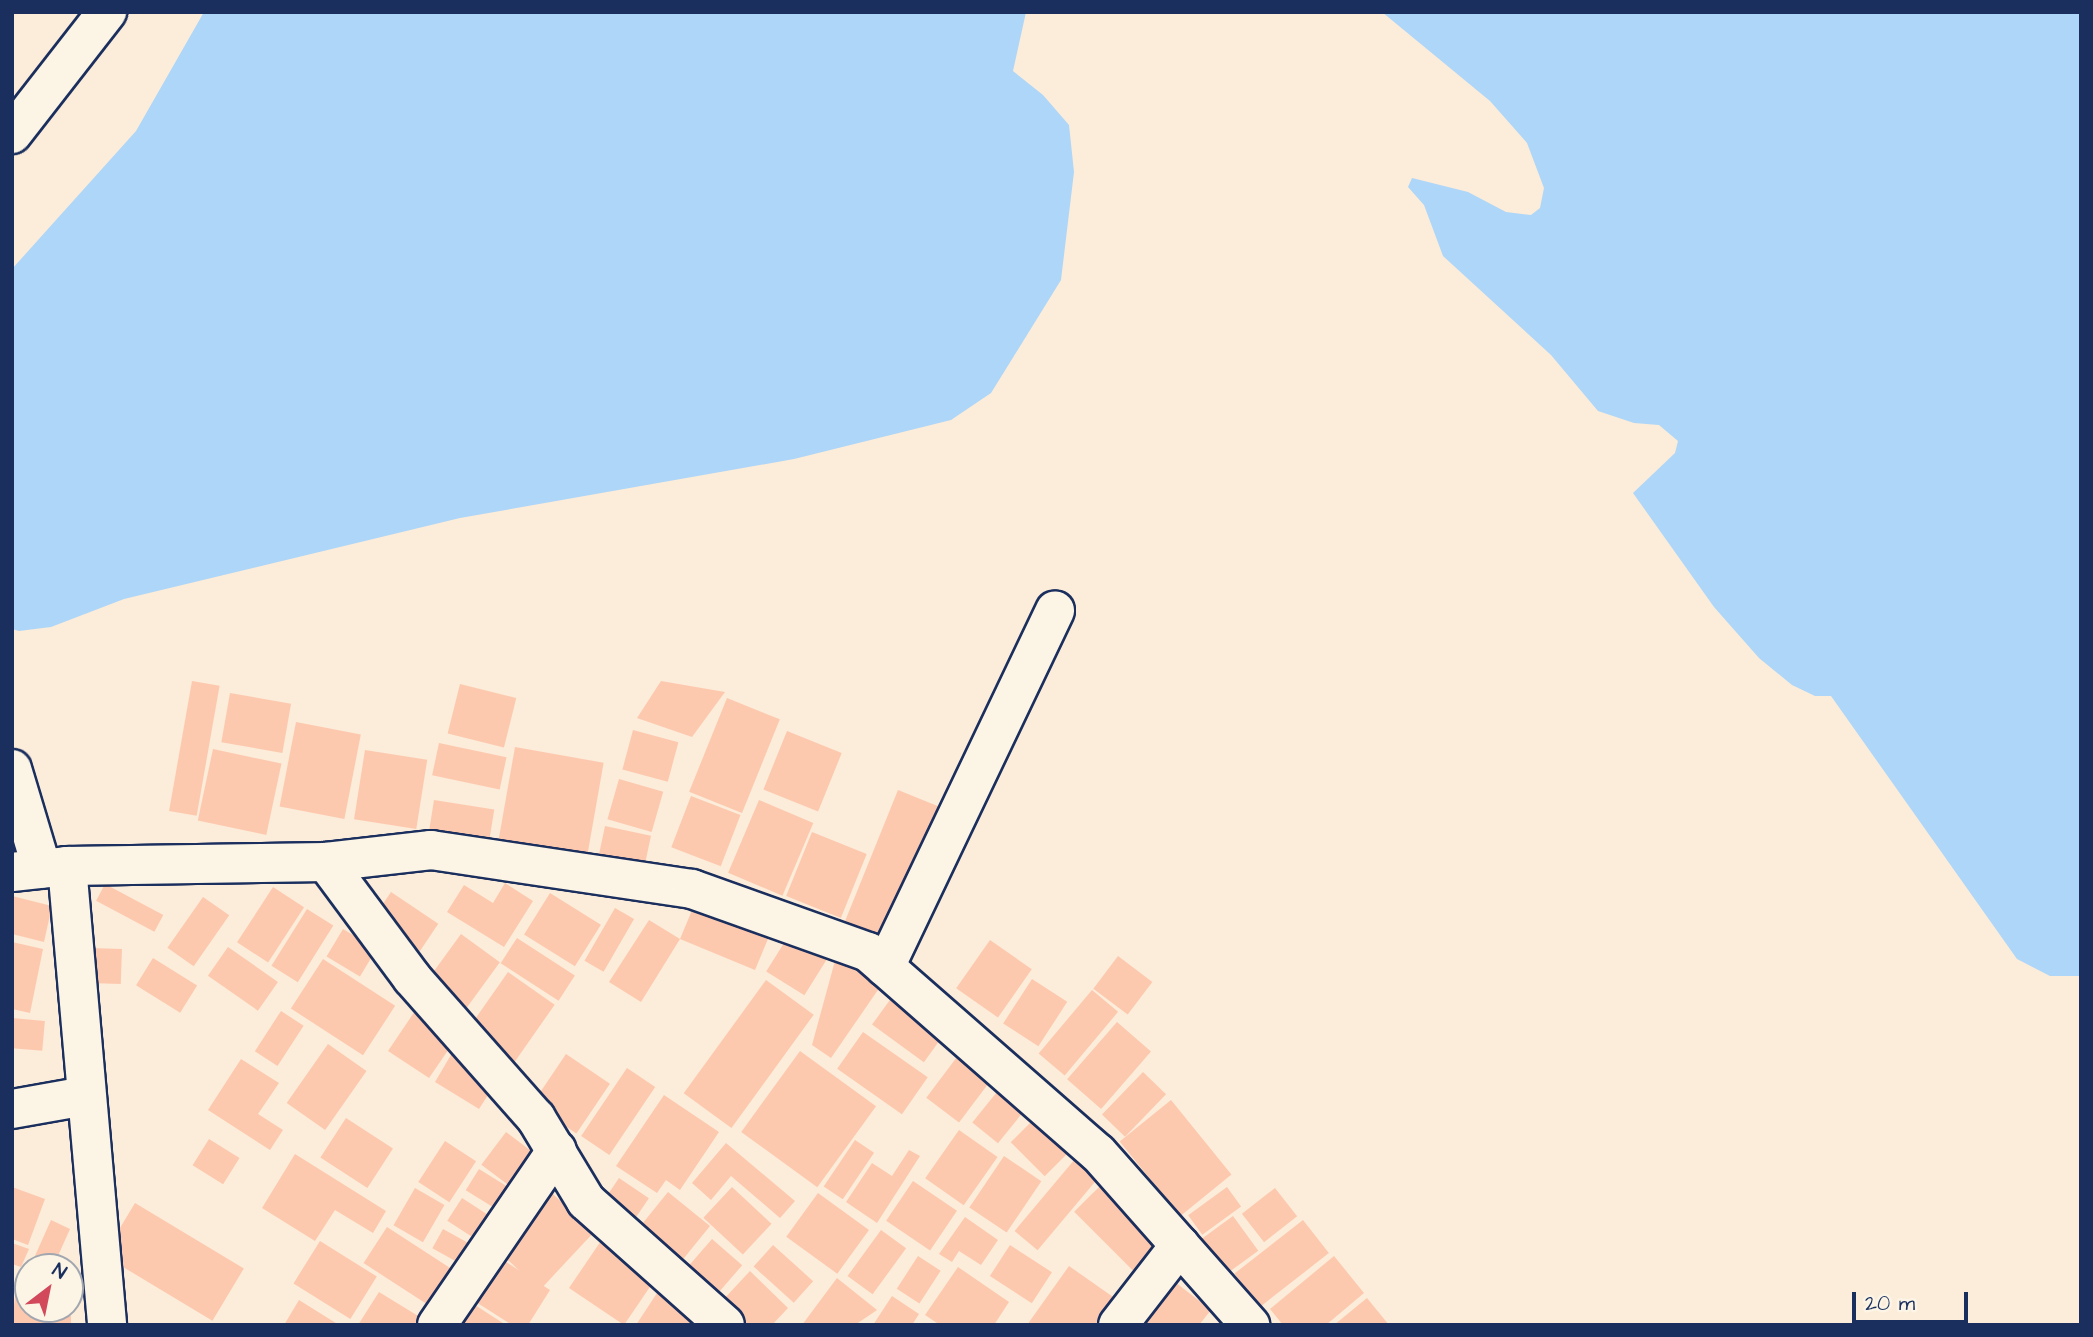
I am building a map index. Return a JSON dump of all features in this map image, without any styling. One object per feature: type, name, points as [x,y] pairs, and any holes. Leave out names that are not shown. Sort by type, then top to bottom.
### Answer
[{"type":"street","points":[[12,134],[107,12]]},
{"type":"street","points":[[885,967],[1055,610]]},
{"type":"street","points":[[12,769],[40,869],[85,1097],[107,1325]]},
{"type":"street","points":[[40,869],[326,862],[431,850],[692,889],[868,952],[1098,1153],[1250,1325]]},
{"type":"street","points":[[326,862],[412,978],[536,1118],[586,1200],[724,1325]]},
{"type":"street","points":[[12,1108],[85,1097]]},
{"type":"street","points":[[437,1325],[557,1150]]},
{"type":"street","points":[[1118,1325],[1180,1245]]},
{"type":"water","points":[[204,12],[1026,12],[1013,71],[1043,95],[1069,125],[1074,172],[1061,280],[991,393],[951,420],[794,459],[460,518],[124,599],[51,627],[19,631],[12,629],[12,269],[136,131]]},
{"type":"water","points":[[1382,12],[2081,12],[2081,976],[2050,976],[2017,959],[1831,696],[1815,696],[1792,685],[1759,658],[1714,607],[1633,493],[1675,453],[1678,441],[1659,425],[1634,423],[1598,411],[1551,355],[1443,256],[1424,205],[1408,187],[1412,178],[1468,192],[1506,212],[1531,215],[1540,208],[1544,188],[1527,143],[1490,101]]},
{"type":"building","points":[[192,681],[220,686],[197,816],[169,811]]},
{"type":"building","points":[[661,681],[725,692],[692,737],[637,718]]},
{"type":"building","points":[[460,684],[516,698],[504,748],[448,733]]},
{"type":"building","points":[[230,693],[291,704],[282,753],[221,742]]},
{"type":"building","points":[[727,698],[780,719],[742,813],[689,792]]},
{"type":"building","points":[[296,722],[361,735],[344,819],[280,806]]},
{"type":"building","points":[[633,730],[678,742],[668,782],[622,770]]},
{"type":"building","points":[[787,731],[842,753],[818,812],[763,789]]},
{"type":"building","points":[[439,743],[506,757],[500,790],[432,775]]},
{"type":"building","points":[[515,747],[604,763],[587,859],[498,844]]},
{"type":"building","points":[[213,749],[281,764],[266,835],[198,820]]},
{"type":"building","points":[[365,750],[427,760],[416,829],[354,819]]},
{"type":"building","points":[[619,779],[663,792],[652,832],[607,819]]},
{"type":"building","points":[[898,790],[941,807],[887,939],[845,922]]},
{"type":"building","points":[[691,796],[740,815],[721,866],[671,847]]},
{"type":"building","points":[[434,800],[494,810],[488,846],[428,837]]},
{"type":"building","points":[[759,800],[813,823],[782,896],[728,873]]},
{"type":"building","points":[[605,826],[651,836],[643,874],[597,864]]},
{"type":"building","points":[[812,832],[867,854],[841,918],[786,896]]},
{"type":"building","points":[[505,883],[533,901],[504,947],[447,912],[464,885],[493,903]]},
{"type":"building","points":[[105,884],[163,915],[154,932],[96,901]]},
{"type":"building","points":[[273,887],[304,907],[268,963],[237,942]]},
{"type":"building","points":[[391,892],[438,924],[420,951],[373,919]]},
{"type":"building","points":[[550,893],[601,925],[575,966],[524,935]]},
{"type":"building","points":[[12,896],[52,906],[44,942],[12,934]]},
{"type":"building","points":[[203,897],[229,915],[194,966],[167,948]]},
{"type":"building","points":[[695,903],[770,934],[755,970],[680,939]]},
{"type":"building","points":[[615,908],[634,919],[604,972],[584,961]]},
{"type":"building","points":[[307,909],[333,925],[298,982],[271,966]]},
{"type":"building","points":[[649,920],[680,939],[641,1002],[609,982]]},
{"type":"building","points":[[343,929],[376,949],[360,977],[327,956]]},
{"type":"building","points":[[461,934],[500,962],[467,1008],[428,979]]},
{"type":"building","points":[[789,935],[827,959],[804,995],[766,971]]},
{"type":"building","points":[[517,938],[575,976],[559,1001],[501,963]]},
{"type":"building","points":[[990,940],[1032,969],[998,1018],[956,988]]},
{"type":"building","points":[[12,942],[43,949],[30,1013],[12,1009]]},
{"type":"building","points":[[228,947],[278,982],[258,1011],[208,976]]},
{"type":"building","points":[[91,948],[122,949],[121,984],[90,983]]},
{"type":"building","points":[[1118,956],[1152,982],[1128,1015],[1093,989]]},
{"type":"building","points":[[836,957],[880,987],[831,1058],[812,1045]]},
{"type":"building","points":[[153,958],[197,986],[180,1013],[136,985]]},
{"type":"building","points":[[323,959],[395,1006],[363,1055],[291,1008]]},
{"type":"building","points":[[508,972],[555,1005],[513,1064],[466,1032]]},
{"type":"building","points":[[1032,979],[1067,1002],[1038,1046],[1003,1023]]},
{"type":"building","points":[[766,980],[814,1015],[731,1128],[684,1093]]},
{"type":"building","points":[[1092,990],[1118,1012],[1065,1075],[1039,1054]]},
{"type":"building","points":[[895,993],[947,1031],[924,1062],[872,1025]]},
{"type":"building","points":[[419,1005],[451,1046],[429,1078],[388,1051]]},
{"type":"building","points":[[281,1011],[304,1026],[278,1066],[255,1051]]},
{"type":"building","points":[[12,1018],[45,1021],[42,1051],[12,1048]]},
{"type":"building","points":[[1117,1022],[1151,1052],[1101,1109],[1067,1079]]},
{"type":"building","points":[[863,1032],[928,1077],[902,1114],[837,1069]]},
{"type":"building","points":[[328,1044],[367,1071],[325,1130],[287,1103]]},
{"type":"building","points":[[455,1048],[488,1095],[479,1109],[435,1082]]},
{"type":"building","points":[[963,1049],[996,1074],[959,1122],[926,1098]]},
{"type":"building","points":[[800,1051],[876,1106],[817,1187],[741,1132]]},
{"type":"building","points":[[566,1054],[610,1084],[576,1133],[532,1104]]},
{"type":"building","points":[[241,1059],[279,1083],[258,1114],[283,1130],[270,1150],[208,1110]]},
{"type":"building","points":[[627,1068],[655,1087],[609,1155],[581,1136]]},
{"type":"building","points":[[1143,1072],[1166,1094],[1125,1137],[1102,1114]]},
{"type":"building","points":[[1005,1082],[1031,1103],[998,1143],[972,1122]]},
{"type":"building","points":[[664,1095],[719,1132],[680,1190],[666,1180],[657,1193],[616,1166]]},
{"type":"building","points":[[1171,1100],[1231,1175],[1180,1216],[1120,1142]]},
{"type":"building","points":[[1039,1114],[1073,1148],[1045,1176],[1011,1142]]},
{"type":"building","points":[[346,1118],[393,1148],[367,1188],[320,1157]]},
{"type":"building","points":[[959,1130],[998,1157],[964,1205],[925,1178]]},
{"type":"building","points":[[506,1132],[537,1155],[512,1188],[481,1165]]},
{"type":"building","points":[[209,1139],[240,1158],[223,1184],[193,1165]]},
{"type":"building","points":[[855,1140],[874,1153],[843,1199],[824,1186]]},
{"type":"building","points":[[445,1141],[476,1161],[449,1202],[418,1182]]},
{"type":"building","points":[[726,1143],[795,1201],[780,1218],[731,1176],[711,1200],[692,1183]]},
{"type":"building","points":[[909,1150],[920,1156],[877,1223],[846,1202],[872,1163],[892,1176]]},
{"type":"building","points":[[295,1154],[386,1211],[373,1233],[335,1210],[315,1241],[262,1208]]},
{"type":"building","points":[[1004,1156],[1041,1181],[1007,1233],[969,1207]]},
{"type":"building","points":[[1075,1159],[1098,1178],[1038,1250],[1015,1231]]},
{"type":"building","points":[[479,1169],[512,1190],[499,1211],[466,1190]]},
{"type":"building","points":[[619,1178],[649,1198],[631,1225],[601,1205]]},
{"type":"building","points":[[1106,1180],[1165,1239],[1133,1271],[1074,1212]]},
{"type":"building","points":[[539,1181],[594,1232],[540,1290],[485,1239]]},
{"type":"building","points":[[913,1181],[957,1211],[930,1250],[886,1221]]},
{"type":"building","points":[[12,1187],[45,1199],[28,1245],[12,1239]]},
{"type":"building","points":[[732,1187],[771,1224],[743,1255],[703,1218]]},
{"type":"building","points":[[1227,1187],[1241,1206],[1202,1235],[1188,1215]]},
{"type":"building","points":[[415,1188],[444,1205],[423,1242],[393,1225]]},
{"type":"building","points":[[1275,1188],[1297,1216],[1264,1242],[1242,1214]]},
{"type":"building","points":[[668,1192],[710,1226],[681,1262],[639,1228]]},
{"type":"building","points":[[818,1193],[869,1230],[837,1274],[786,1237]]},
{"type":"building","points":[[462,1198],[496,1220],[481,1242],[447,1221]]},
{"type":"building","points":[[135,1203],[244,1268],[212,1321],[104,1255]]},
{"type":"building","points":[[1233,1216],[1258,1251],[1227,1274],[1201,1239]]},
{"type":"building","points":[[965,1217],[998,1240],[981,1265],[959,1251],[952,1262],[939,1254]]},
{"type":"building","points":[[51,1220],[70,1229],[59,1253],[36,1253]]},
{"type":"building","points":[[1303,1220],[1329,1253],[1260,1307],[1234,1274]]},
{"type":"building","points":[[387,1227],[457,1273],[434,1309],[364,1263]]},
{"type":"building","points":[[443,1229],[483,1251],[473,1271],[432,1248]]},
{"type":"building","points":[[881,1230],[906,1248],[873,1294],[847,1276]]},
{"type":"building","points":[[607,1232],[656,1278],[624,1325],[569,1288]]},
{"type":"building","points":[[712,1239],[742,1265],[719,1292],[688,1266]]},
{"type":"building","points":[[320,1241],[377,1277],[350,1319],[294,1283]]},
{"type":"building","points":[[12,1243],[29,1249],[27,1253],[14,1253],[14,1265]]},
{"type":"building","points":[[773,1245],[813,1281],[794,1303],[754,1267]]},
{"type":"building","points":[[1010,1245],[1052,1272],[1032,1303],[990,1276]]},
{"type":"building","points":[[492,1253],[550,1290],[528,1325],[512,1325],[465,1295]]},
{"type":"building","points":[[918,1256],[941,1271],[919,1303],[897,1289]]},
{"type":"building","points":[[1334,1256],[1364,1293],[1326,1325],[1283,1325],[1270,1309]]},
{"type":"building","points":[[1069,1266],[1116,1299],[1097,1325],[1027,1325]]},
{"type":"building","points":[[958,1267],[1009,1302],[994,1325],[940,1325],[925,1315]]},
{"type":"building","points":[[750,1271],[788,1308],[772,1325],[748,1325],[722,1301]]},
{"type":"building","points":[[837,1278],[877,1310],[855,1325],[802,1325]]},
{"type":"building","points":[[1175,1282],[1211,1310],[1199,1325],[1142,1325]]},
{"type":"building","points":[[661,1287],[702,1325],[636,1325]]},
{"type":"building","points":[[379,1292],[428,1322],[427,1325],[358,1325]]},
{"type":"building","points":[[892,1296],[919,1314],[912,1325],[873,1325]]},
{"type":"building","points":[[464,1298],[506,1325],[447,1325]]},
{"type":"building","points":[[1367,1298],[1389,1325],[1334,1325]]},
{"type":"building","points":[[299,1300],[339,1325],[284,1325]]},
{"type":"building","points":[[14,1306],[14,1323],[71,1323],[71,1325],[12,1325]]}]
